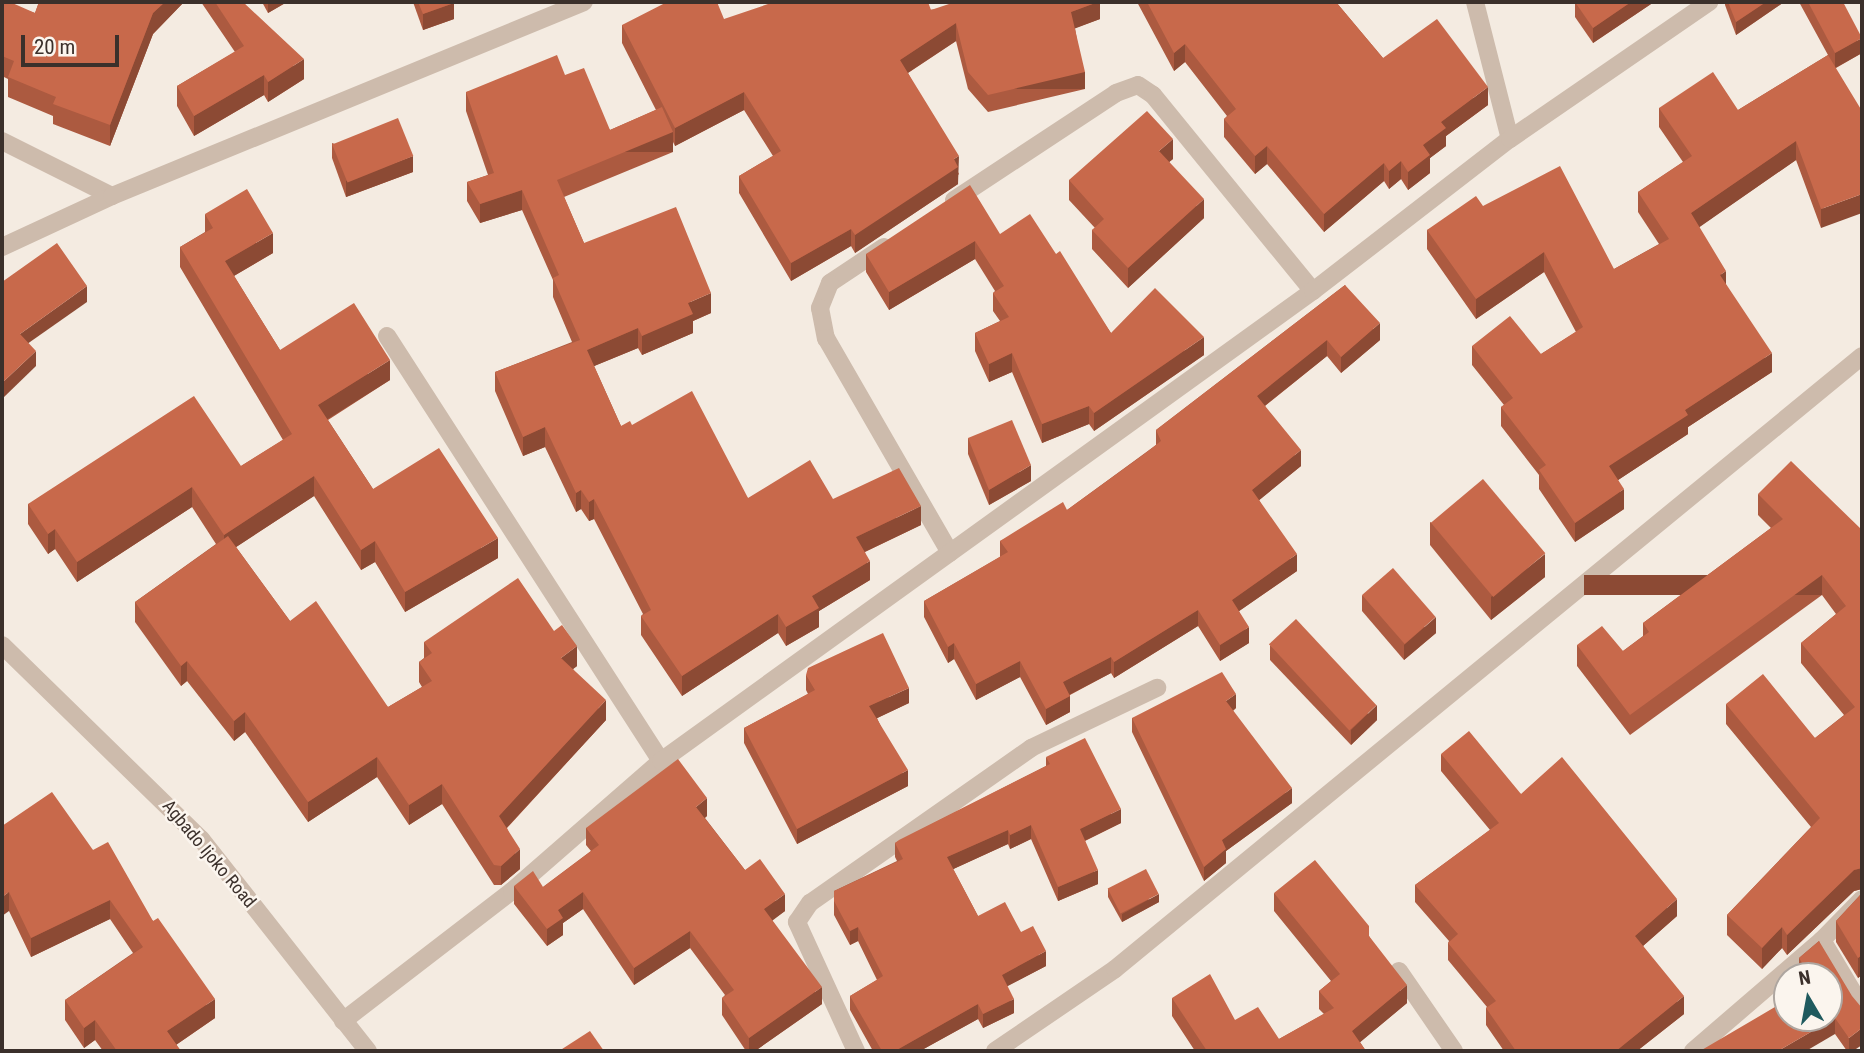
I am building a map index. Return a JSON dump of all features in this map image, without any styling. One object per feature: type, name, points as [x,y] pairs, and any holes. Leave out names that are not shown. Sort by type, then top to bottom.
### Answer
[{"type":"street","points":[[1475,2],[1510,139]]},
{"type":"street","points":[[343,1021],[512,891],[661,761],[1312,291],[1510,139],[1709,2]]},
{"type":"street","points":[[2,247],[113,196],[577,3]]},
{"type":"street","points":[[933,214],[1116,93],[1138,85],[1153,95],[1312,291]]},
{"type":"street","points":[[2,141],[113,196]]},
{"type":"street","points":[[899,237],[830,283],[820,308],[826,338],[950,553]]},
{"type":"street","points":[[387,336],[661,761]]},
{"type":"street","points":[[995,1051],[1115,968],[1862,356]]},
{"type":"street","name":"Agbado Ijoko Road","points":[[2,645],[201,839],[368,1051]]},
{"type":"street","points":[[856,1051],[797,922],[810,903],[1031,748],[1157,688]]},
{"type":"street","points":[[1693,1051],[1822,940],[1862,899]]},
{"type":"street","points":[[1822,940],[1862,1007]]},
{"type":"street","points":[[1399,971],[1454,1051]]},
{"type":"building","points":[[2,2],[10,2],[35,13],[39,2],[165,2],[153,13],[110,125],[53,104],[56,97],[8,77],[14,61],[2,56]]},
{"type":"building","points":[[215,2],[243,2],[304,59],[268,82],[264,75],[194,116],[177,86],[244,46]]},
{"type":"building","points":[[418,2],[453,2],[454,3],[423,14]]},
{"type":"building","points":[[667,2],[717,2],[724,19],[774,2],[928,2],[931,10],[955,2],[1098,2],[1071,12],[1085,72],[988,95],[968,72],[956,23],[900,60],[959,156],[954,159],[958,167],[855,235],[851,229],[791,263],[739,176],[781,151],[744,92],[675,128],[622,25]]},
{"type":"building","points":[[1147,2],[1336,2],[1383,58],[1437,19],[1488,87],[1441,122],[1446,128],[1423,145],[1430,155],[1408,172],[1401,161],[1389,171],[1384,163],[1324,214],[1267,146],[1255,156],[1224,119],[1236,109],[1185,44],[1174,53]]},
{"type":"building","points":[[1575,2],[1631,2],[1593,28]]},
{"type":"building","points":[[1728,2],[1766,2],[1736,22]]},
{"type":"building","points":[[1808,2],[1843,2],[1862,38],[1835,53]]},
{"type":"building","points":[[557,55],[565,75],[584,68],[610,130],[662,107],[673,132],[557,180],[584,243],[676,207],[711,293],[688,303],[693,314],[642,336],[638,328],[587,350],[621,426],[630,421],[632,425],[692,391],[748,498],[810,460],[833,499],[899,468],[921,506],[856,537],[870,561],[812,596],[819,608],[786,627],[778,614],[682,676],[641,616],[651,610],[594,499],[589,502],[581,490],[576,493],[545,427],[523,437],[495,372],[580,340],[553,278],[559,275],[522,190],[480,204],[467,182],[494,173],[466,92]]},
{"type":"building","points":[[1828,55],[1862,111],[1862,194],[1821,209],[1796,141],[1691,213],[1726,271],[1720,275],[1772,353],[1685,410],[1688,415],[1609,466],[1624,489],[1575,523],[1539,470],[1546,465],[1501,407],[1513,398],[1472,346],[1510,316],[1541,354],[1583,327],[1544,252],[1476,299],[1427,230],[1476,196],[1483,206],[1560,166],[1614,269],[1669,239],[1638,192],[1692,156],[1659,108],[1713,72],[1738,110]]},
{"type":"building","points":[[1147,111],[1173,139],[1159,151],[1204,199],[1128,268],[1092,230],[1104,219],[1069,180]]},
{"type":"building","points":[[398,118],[413,156],[348,183],[332,145]]},
{"type":"building","points":[[970,185],[1000,234],[1030,214],[1056,254],[1060,251],[1111,333],[1155,288],[1204,337],[1094,413],[1089,406],[1042,424],[1012,353],[989,364],[975,333],[1009,317],[993,293],[1004,286],[975,241],[889,292],[866,254]]},
{"type":"building","points":[[247,189],[273,233],[225,261],[280,350],[354,303],[390,360],[318,405],[373,489],[439,448],[498,538],[405,592],[375,541],[361,550],[314,476],[224,535],[192,487],[77,562],[55,529],[48,534],[28,504],[194,396],[241,466],[292,434],[180,247],[213,228],[205,214]]},
{"type":"building","points":[[57,243],[87,286],[20,334],[36,351],[2,383],[2,282]]},
{"type":"building","points":[[1345,285],[1380,323],[1341,357],[1327,340],[1257,396],[1301,450],[1252,490],[1297,554],[1232,600],[1249,627],[1220,645],[1198,610],[1114,662],[1111,657],[1063,682],[1070,696],[1046,709],[1020,661],[976,684],[954,643],[948,647],[924,601],[1008,552],[1000,541],[1063,502],[1067,510],[1143,455],[1161,441],[1156,430]]},
{"type":"building","points":[[1012,420],[1031,465],[989,490],[968,438]]},
{"type":"building","points":[[1791,461],[1862,530],[1862,868],[1854,870],[1787,935],[1782,927],[1762,948],[1727,915],[1820,818],[1726,704],[1763,674],[1815,738],[1855,707],[1801,643],[1846,606],[1822,575],[1630,715],[1577,645],[1602,626],[1623,651],[1649,632],[1643,623],[1783,519],[1758,494]]},
{"type":"building","points":[[1483,479],[1545,553],[1493,597],[1431,523]]},
{"type":"building","points":[[228,536],[290,621],[316,601],[388,707],[432,681],[419,662],[432,653],[424,642],[518,578],[554,631],[562,625],[577,646],[561,658],[606,700],[499,816],[520,849],[501,866],[494,865],[442,784],[409,805],[377,757],[308,802],[245,712],[234,721],[187,661],[181,666],[135,602]]},
{"type":"building","points":[[1393,568],[1436,617],[1405,644],[1362,595]]},
{"type":"building","points":[[1296,619],[1376,705],[1349,731],[1269,644]]},
{"type":"building","points":[[883,633],[909,688],[869,706],[908,770],[797,829],[744,728],[815,690],[806,675],[808,668]]},
{"type":"building","points":[[1222,672],[1236,694],[1226,701],[1292,788],[1222,840],[1226,849],[1204,867],[1132,718]]},
{"type":"building","points":[[1469,731],[1521,794],[1562,757],[1677,899],[1635,936],[1684,996],[1616,1051],[1516,1051],[1486,1008],[1496,1001],[1448,943],[1458,934],[1415,885],[1499,823],[1441,754]]},
{"type":"building","points":[[1085,738],[1121,809],[1080,829],[1098,870],[1058,887],[1031,825],[1010,835],[1008,830],[947,857],[978,916],[1005,902],[1021,932],[1033,926],[1046,951],[1002,975],[1014,999],[983,1014],[978,1004],[895,1051],[882,1051],[850,996],[883,976],[858,927],[850,931],[834,901],[834,891],[903,859],[895,843],[899,840],[1050,764],[1046,757]]},
{"type":"building","points":[[678,759],[707,798],[696,807],[745,870],[760,859],[785,894],[764,909],[822,987],[749,1038],[722,998],[734,990],[690,931],[634,968],[583,892],[558,910],[563,918],[547,929],[514,886],[533,871],[543,887],[599,845],[586,828]]},
{"type":"building","points":[[52,792],[93,850],[108,842],[153,921],[158,918],[215,999],[167,1031],[181,1051],[117,1051],[95,1020],[84,1028],[65,1000],[143,947],[110,900],[31,938],[9,892],[2,897],[2,826]]},
{"type":"building","points":[[1315,860],[1369,926],[1369,936],[1407,985],[1352,1031],[1366,1051],[1207,1051],[1172,998],[1210,974],[1235,1020],[1258,1007],[1279,1039],[1334,1008],[1319,991],[1340,974],[1274,893]]},
{"type":"building","points":[[1146,869],[1159,894],[1120,913],[1108,889]]},
{"type":"building","points":[[1862,893],[1862,955],[1858,958],[1836,921]]},
{"type":"building","points":[[1819,941],[1832,962],[1801,962],[1799,958]]},
{"type":"building","points":[[1843,981],[1862,1008],[1862,1028],[1849,1038],[1843,1029]]},
{"type":"building","points":[[1773,1008],[1773,1032],[1811,1032],[1778,1051],[1700,1051]]},
{"type":"building","points":[[590,1031],[604,1051],[559,1051]]}]
